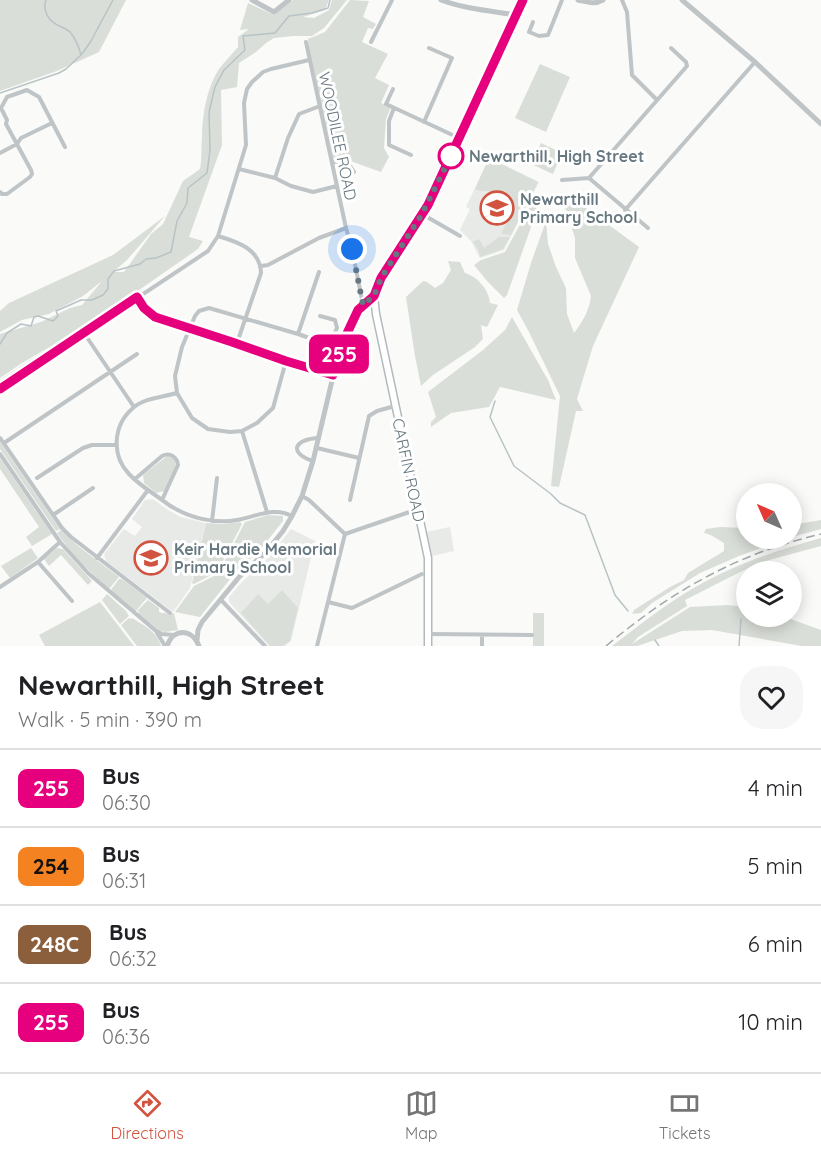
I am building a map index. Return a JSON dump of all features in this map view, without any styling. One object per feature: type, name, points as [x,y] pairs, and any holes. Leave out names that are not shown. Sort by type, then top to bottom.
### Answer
[{"type":"main road","points":[[374,296],[381,278],[422,214],[460,138],[523,0]]},
{"type":"main road","name":"CARFIN ROAD","points":[[374,296],[428,558],[428,646]]},
{"type":"street","points":[[252,0],[274,12],[289,0]]},
{"type":"street","points":[[441,0],[516,15]]},
{"type":"street","points":[[548,35],[562,0]]},
{"type":"street","points":[[578,0],[589,3],[598,3],[603,0]]},
{"type":"street","points":[[621,0],[627,12],[632,75],[657,100]]},
{"type":"street","points":[[682,0],[755,62],[821,124]]},
{"type":"street","points":[[371,42],[390,1]]},
{"type":"street","points":[[533,22],[529,32],[539,36],[548,35]]},
{"type":"street","points":[[548,35],[553,41]]},
{"type":"street","name":"WOODILEE ROAD","points":[[306,42],[363,305]]},
{"type":"street","points":[[424,122],[452,58],[429,48]]},
{"type":"street","points":[[562,180],[589,178],[687,66],[686,62],[671,48]]},
{"type":"street","points":[[0,389],[208,251],[218,236],[246,145],[244,103],[247,89],[263,72],[309,60]]},
{"type":"street","points":[[625,210],[755,62]]},
{"type":"street","points":[[0,192],[7,194],[32,174],[6,124],[7,120],[1,108],[7,97],[27,90],[39,97],[65,147]]},
{"type":"street","points":[[393,90],[386,104],[460,138]]},
{"type":"street","points":[[275,178],[288,138],[299,114],[320,106]]},
{"type":"street","points":[[394,108],[389,122],[388,145],[411,155]]},
{"type":"street","points":[[0,153],[17,144],[21,138],[52,123]]},
{"type":"street","points":[[332,162],[342,161],[350,165],[354,172]]},
{"type":"street","points":[[239,169],[275,178],[291,186],[313,192],[337,186]]},
{"type":"street","points":[[589,178],[648,228]]},
{"type":"street","points":[[422,214],[460,236]]},
{"type":"street","points":[[261,266],[268,265],[319,238],[346,228]]},
{"type":"street","points":[[218,236],[238,242],[253,251],[261,266],[247,319],[237,344]]},
{"type":"street","points":[[297,334],[319,272]]},
{"type":"street","points":[[198,643],[198,630],[202,622],[240,576],[266,552],[292,516],[302,496],[313,461],[333,375],[346,333],[358,310],[374,296]]},
{"type":"street","points":[[137,297],[144,308],[155,317],[333,375]]},
{"type":"street","points":[[286,361],[273,408],[257,423],[242,431],[208,429],[192,418],[177,393],[175,376],[182,347],[195,315],[199,311],[209,308],[329,345]]},
{"type":"street","points":[[320,316],[336,320],[337,328],[329,345],[322,372]]},
{"type":"street","points":[[84,333],[134,407]]},
{"type":"street","points":[[3,443],[137,354]]},
{"type":"street","points":[[177,393],[134,407],[123,421],[116,445],[119,459],[128,473],[176,510],[199,518],[235,520],[267,512],[292,516]]},
{"type":"street","points":[[350,500],[369,416],[377,411],[396,406]]},
{"type":"street","points":[[242,431],[267,512]]},
{"type":"street","points":[[0,438],[53,515],[71,537],[170,613]]},
{"type":"street","points":[[313,461],[299,453],[299,443],[319,438]]},
{"type":"street","points":[[37,478],[83,448],[92,445],[116,445]]},
{"type":"street","points":[[316,447],[359,458]]},
{"type":"street","points":[[0,454],[60,542],[87,573],[156,631],[162,634],[191,634],[198,643]]},
{"type":"street","points":[[135,479],[162,456],[168,454],[174,456],[178,465],[162,500]]},
{"type":"street","points":[[212,520],[218,478]]},
{"type":"street","points":[[53,515],[93,488]]},
{"type":"street","points":[[97,558],[148,490]]},
{"type":"street","points":[[302,496],[345,534]]},
{"type":"street","points":[[345,534],[418,508]]},
{"type":"street","points":[[317,646],[345,534]]},
{"type":"street","points":[[0,587],[38,562],[60,542]]},
{"type":"street","points":[[38,562],[72,601]]},
{"type":"street","points":[[328,603],[352,608],[422,574]]},
{"type":"street","points":[[220,599],[265,646]]},
{"type":"street","points":[[185,633],[202,622]]},
{"type":"street","points":[[156,631],[166,646],[174,635]]},
{"type":"street","points":[[428,634],[532,635]]},
{"type":"street","points":[[482,634],[482,646]]},
{"type":"shaded area","points":[[0,0],[126,0],[99,52],[57,71],[0,91]]},
{"type":"shaded area","points":[[293,0],[329,0],[325,10],[303,17],[314,18],[329,10],[332,0],[347,0],[324,28],[312,36],[274,38],[266,43],[239,63],[237,87],[221,90],[222,145],[189,237],[203,241],[198,249],[0,383],[0,380],[51,346],[0,378],[0,334],[41,322],[70,308],[82,305],[102,281],[83,296],[49,314],[22,320],[0,332],[0,311],[9,303],[113,255],[165,216],[127,260],[113,272],[124,272],[151,234],[163,224],[183,181],[200,169],[203,120],[208,93],[219,69],[238,47],[238,37],[249,29],[240,30],[248,3],[274,15]]},
{"type":"shaded area","points":[[350,0],[369,1],[363,17],[376,24],[373,29],[368,28],[362,42],[388,54],[375,78],[389,85],[381,103],[391,107],[386,119],[384,148],[389,157],[381,172],[342,158],[333,159],[310,57],[308,39],[325,32]]},
{"type":"shaded area","points":[[540,64],[570,77],[546,132],[515,118]]},
{"type":"shaded area","points":[[541,143],[562,153],[553,174],[531,164]]},
{"type":"shaded area","name":"Newarthill Primary School","points":[[489,158],[539,182],[504,250],[480,258],[471,241],[460,230],[470,209],[466,207]]},
{"type":"shaded area","points":[[489,158],[538,182],[511,235],[501,234],[512,212],[507,201],[502,195],[494,192],[475,189]]},
{"type":"shaded area","points":[[540,194],[536,213],[504,298],[474,265],[481,260],[505,252],[534,199]]},
{"type":"shaded area","points":[[563,201],[583,206],[639,247],[593,346],[577,399],[583,411],[576,411],[559,487],[551,486],[560,396],[517,310],[546,221],[548,244],[566,288],[567,314],[574,333],[587,311],[591,296],[575,258],[575,238]]},
{"type":"shaded area","points":[[499,237],[510,237],[503,249],[480,257],[473,242],[479,239],[484,248]]},
{"type":"shaded area","points":[[448,261],[460,262],[465,273],[474,278],[488,293],[490,303],[498,305],[487,327],[481,325],[483,339],[421,386],[406,297],[423,281],[435,288],[443,283],[451,270]]},
{"type":"shaded area","points":[[512,317],[548,380],[556,400],[500,387],[489,407],[451,413],[431,427],[431,422],[436,417],[428,392],[483,350],[505,330]]},
{"type":"shaded area","points":[[315,343],[323,345],[325,352],[321,364],[306,359]]},
{"type":"shaded area","points":[[0,442],[60,529],[56,531],[0,449]]},
{"type":"shaded area","points":[[167,456],[174,459],[176,466],[165,491],[156,493],[144,483],[143,475]]},
{"type":"shaded area","points":[[0,458],[52,534],[32,546],[26,537],[39,527],[0,469]]},
{"type":"shaded area","name":"Keir Hardie Memorial Primary School","points":[[153,499],[181,517],[206,523],[190,588],[173,612],[106,561],[104,554],[124,529],[135,536],[142,527],[132,519],[145,500]]},
{"type":"shaded area","points":[[268,515],[283,516],[283,521],[260,550],[234,574],[200,617],[175,612],[194,586],[218,574],[245,522]]},
{"type":"shaded area","points":[[821,520],[821,529],[802,534],[802,523]]},
{"type":"shaded area","points":[[240,522],[242,524],[217,572],[192,583],[206,523]]},
{"type":"shaded area","points":[[450,527],[454,551],[432,556],[426,532]]},
{"type":"shaded area","points":[[736,528],[736,549],[758,549],[700,573],[652,603],[641,613],[632,614],[634,610],[684,580],[688,573],[724,551],[724,543],[704,533],[706,529]]},
{"type":"shaded area","points":[[291,529],[315,541],[291,641],[285,646],[269,646],[229,602],[229,597],[269,557]]},
{"type":"shaded area","points":[[61,530],[119,577],[109,589],[68,548],[57,533]]},
{"type":"shaded area","points":[[821,538],[821,546],[765,561],[750,561],[785,549],[802,549],[802,544]]},
{"type":"shaded area","points":[[31,548],[38,558],[10,578],[1,566]]},
{"type":"shaded area","points":[[57,548],[63,549],[92,581],[88,585],[61,555],[49,566],[44,559]]},
{"type":"shaded area","points":[[736,566],[736,574],[685,600],[687,606],[638,637],[632,644],[690,607],[727,605],[736,606],[736,627],[802,627],[802,623],[821,630],[821,646],[802,646],[712,630],[682,631],[637,646],[612,646],[691,589]]},
{"type":"shaded area","points":[[119,579],[147,598],[135,612],[110,591]]},
{"type":"shaded area","points":[[282,590],[298,608],[290,641],[283,646],[270,646],[241,613],[258,594],[268,604]]},
{"type":"shaded area","points":[[107,594],[129,616],[120,624],[102,600]]},
{"type":"shaded area","points":[[148,600],[159,608],[159,612],[170,615],[174,613],[178,630],[159,631],[138,614],[137,611]]},
{"type":"shaded area","points":[[100,602],[134,646],[45,646],[39,635]]},
{"type":"shaded area","points":[[533,613],[544,613],[544,646],[533,646]]},
{"type":"shaded area","points":[[129,618],[149,629],[161,646],[137,646],[121,625]]},
{"type":"waterway","points":[[0,93],[59,73],[81,55],[70,32],[55,24],[47,15],[46,0]]},
{"type":"waterway","points":[[82,54],[113,0]]},
{"type":"waterway","points":[[0,344],[7,333],[21,324],[31,326],[34,317],[38,316],[53,321],[58,316],[56,311],[81,300],[92,300],[103,295],[108,289],[108,279],[114,271],[171,252],[177,221],[187,203],[188,188],[207,173],[210,150],[209,112],[215,87],[224,70],[245,50],[243,36],[275,33],[289,16],[328,8],[330,0]]},
{"type":"waterway","points":[[495,401],[490,417],[514,466],[560,503],[585,515],[615,595],[628,611]]},
{"type":"waterway","points":[[739,646],[740,627]]},
{"type":"waterway","points":[[655,640],[659,646]]},
{"type":"railway","points":[[606,646],[655,608],[706,577],[761,552],[821,534]]},
{"type":"bus line","name":"255","points":[[0,389],[137,297],[144,308],[155,317],[333,375],[346,333],[358,310],[374,296],[381,278],[428,205],[523,0]]},
{"type":"place","name":"Newarthill, High Street","points":[[451,156]]},
{"type":"place","name":"Newarthill Primary School","points":[[497,208]]},
{"type":"place","name":"Keir Hardie Memorial Primary School","points":[[151,558]]},
{"type":"route","points":[[352,249],[363,305],[374,296],[381,278],[428,205],[453,152],[451,156]]}]
